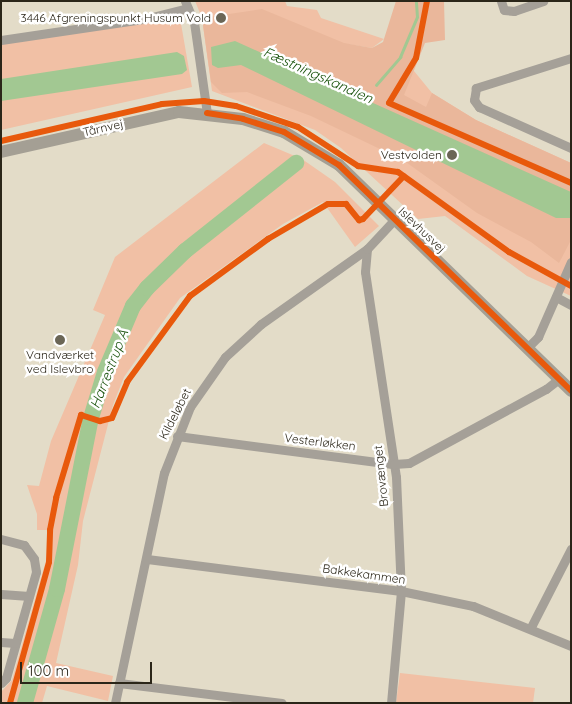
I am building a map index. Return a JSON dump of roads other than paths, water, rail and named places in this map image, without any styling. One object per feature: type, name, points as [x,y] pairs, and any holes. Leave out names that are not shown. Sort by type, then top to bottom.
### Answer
[{"type":"street","points":[[501,1],[504,10],[514,11],[544,1]]},
{"type":"street","points":[[1,40],[144,20],[187,4],[194,22],[207,113]]},
{"type":"street","points":[[571,58],[476,88],[474,100],[479,107],[571,148]]},
{"type":"street","name":"Tårnvej","points":[[1,152],[179,112],[207,113]]},
{"type":"street","name":"Islevhusvej","points":[[207,113],[264,125],[303,141],[339,165],[571,391]]},
{"type":"street","name":"Kildeløbet","points":[[115,703],[164,473],[176,436],[190,407],[225,358],[261,324],[367,249],[395,219]]},
{"type":"street","name":"Brovænget","points":[[367,249],[365,272],[394,464],[401,591],[391,703]]},
{"type":"street","points":[[527,348],[538,337],[571,262]]},
{"type":"street","points":[[556,297],[571,304]]},
{"type":"street","name":"Vesterløkken","points":[[176,436],[394,464],[409,463],[559,379]]},
{"type":"street","points":[[1,539],[24,545],[32,555],[36,572],[6,678],[1,683]]},
{"type":"street","points":[[530,627],[571,549]]},
{"type":"street","name":"Bakkekammen","points":[[147,559],[401,591],[473,606],[530,627],[571,646]]},
{"type":"street","points":[[1,594],[29,596]]},
{"type":"street","points":[[1,642],[16,643]]},
{"type":"street","points":[[119,683],[282,703]]},
{"type":"waterway","name":"Harrestrup Å","points":[[376,85],[400,57],[417,17],[416,1]]},
{"type":"waterway","name":"Harrestrup Å","points":[[25,703],[57,589],[91,418],[105,372],[133,306],[147,288],[185,251],[296,163]]},
{"type":"place","name":"3446 Afgreningspunkt Husum Vold","points":[[221,18]]},
{"type":"place","name":"Vestvolden","points":[[452,155]]},
{"type":"place","name":"Vandværket ved Islevbro","points":[[60,340]]},
{"type":"water label","name":"Fæstningskanalen","points":[[318,75]]}]
